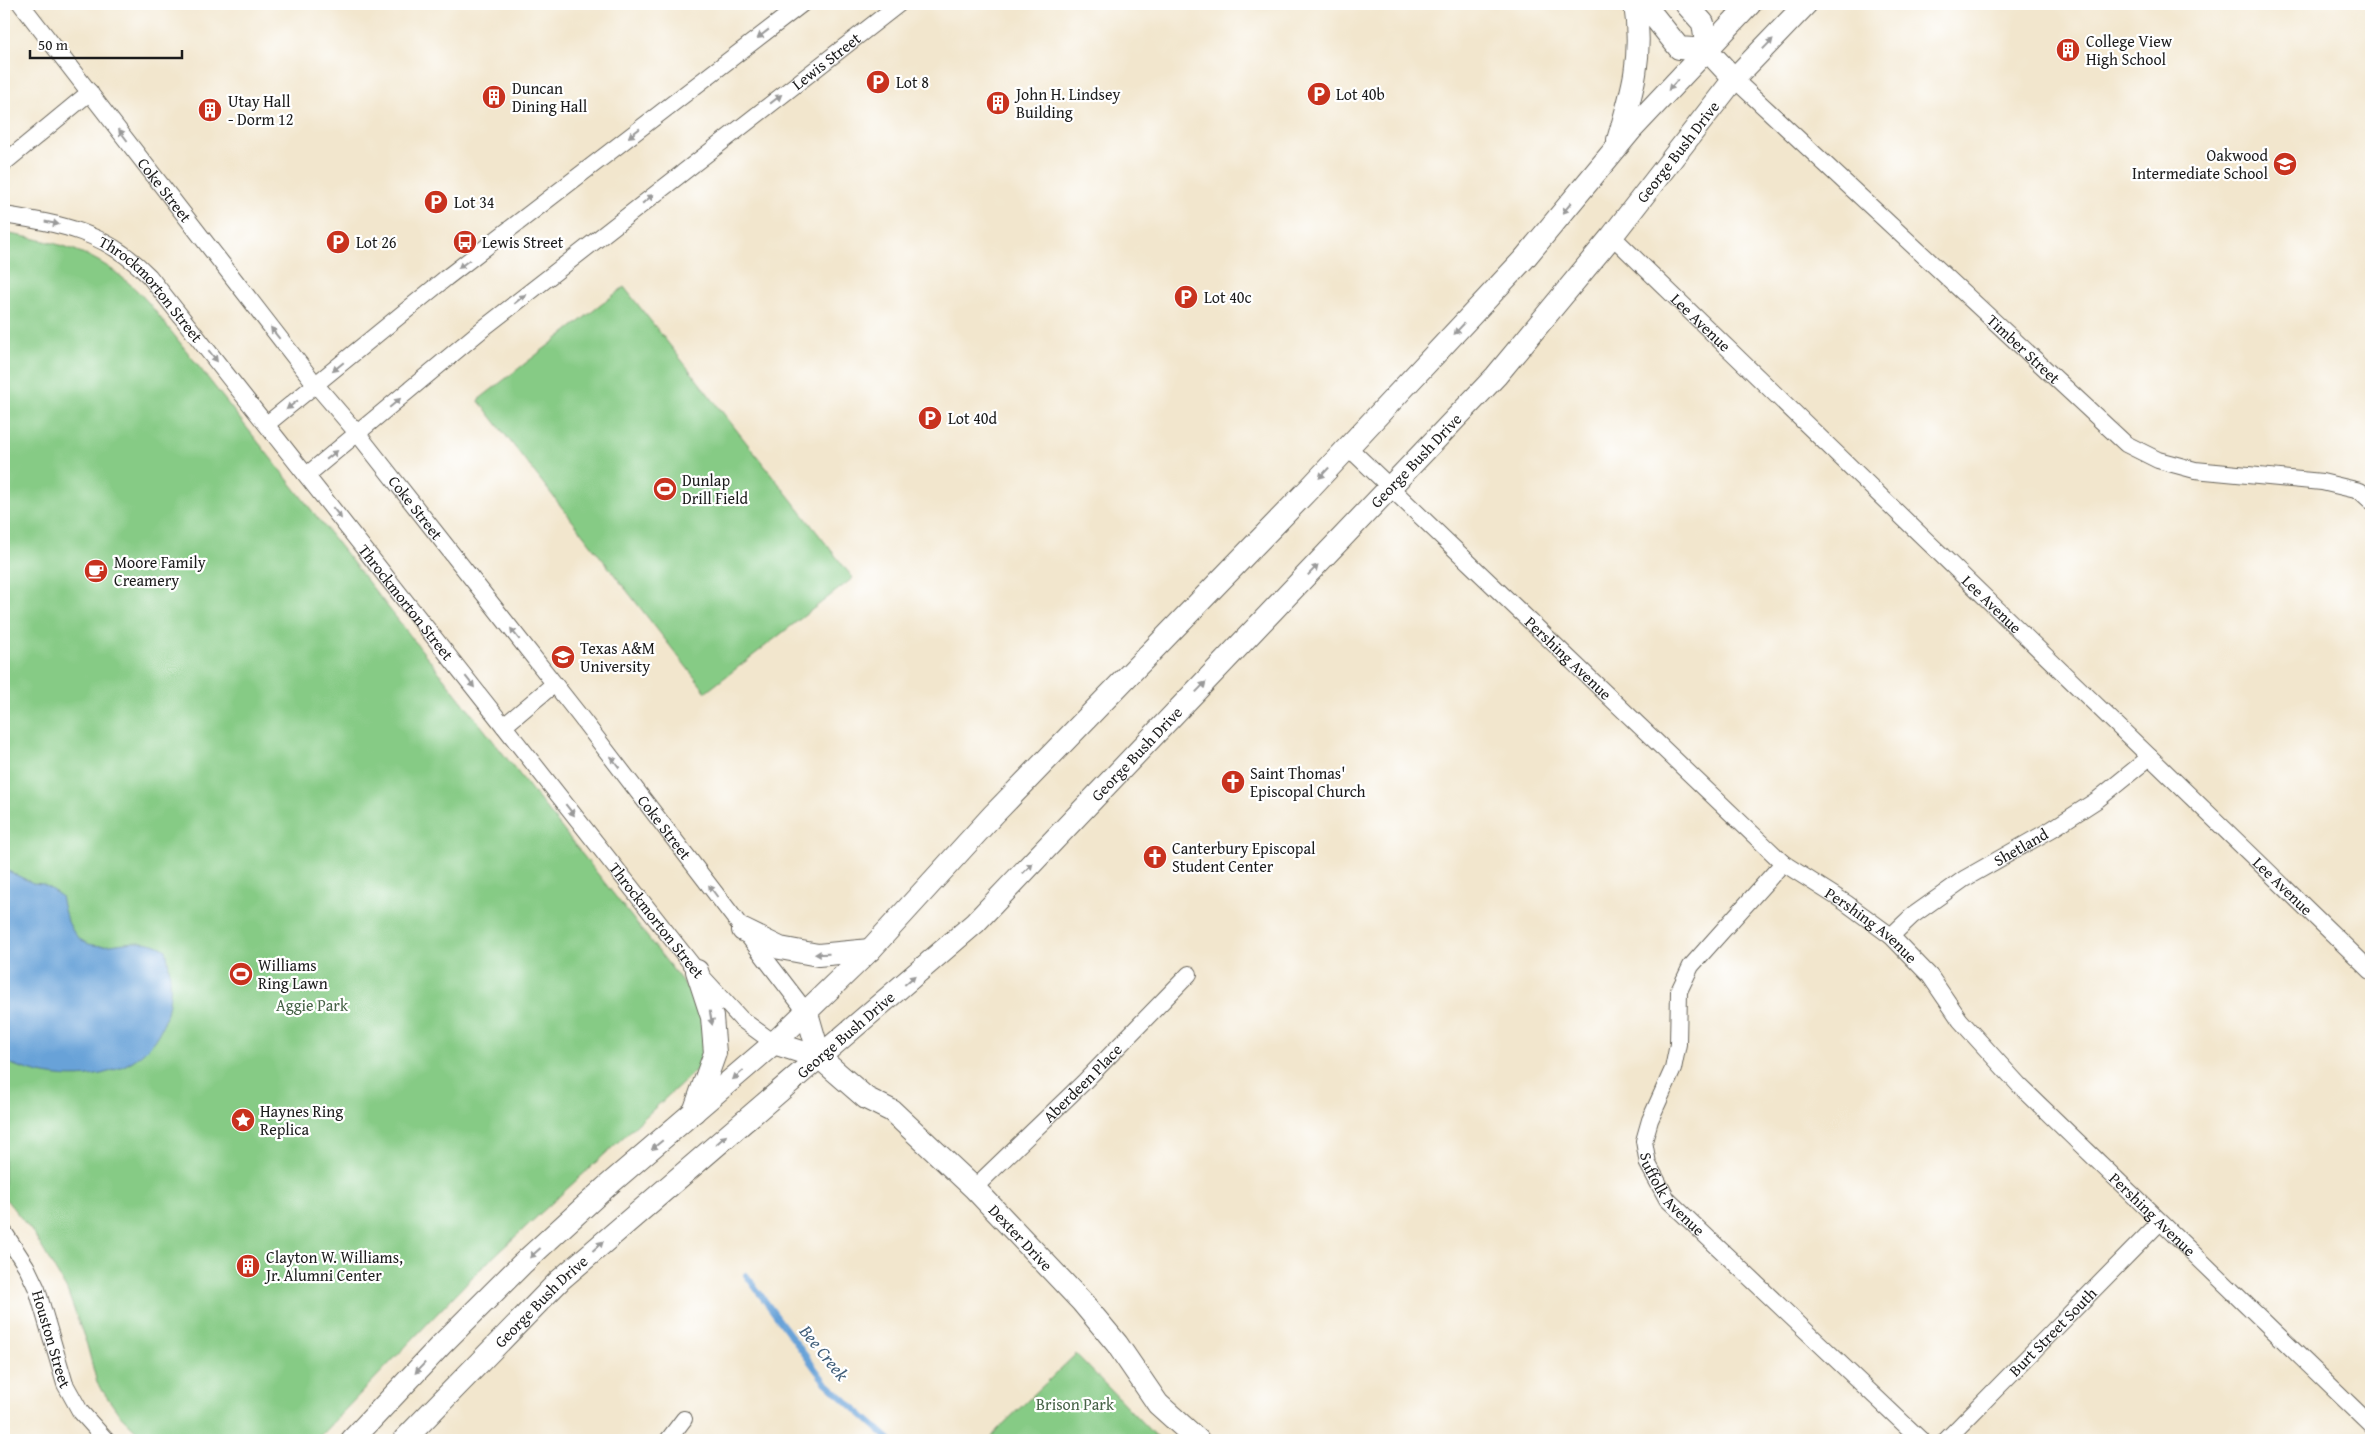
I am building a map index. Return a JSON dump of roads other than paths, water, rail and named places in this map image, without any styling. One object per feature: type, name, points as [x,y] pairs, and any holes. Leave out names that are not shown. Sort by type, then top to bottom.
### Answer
[{"type":"main road","points":[[1615,150],[1634,88],[1639,32],[1635,4]]},
{"type":"main road","points":[[1644,4],[1679,48],[1707,50]]},
{"type":"main road","points":[[1686,4],[1703,23],[1707,50],[1734,79]]},
{"type":"main road","points":[[352,1440],[441,1345],[522,1264],[606,1187],[774,1043],[870,950],[993,815],[1348,447],[1524,259],[1615,150],[1750,4]]},
{"type":"main road","name":"George Bush Drive","points":[[404,1440],[560,1280],[642,1207],[820,1058],[974,923],[1390,490],[1496,376],[1612,236],[1734,79],[1806,4]]},
{"type":"main road","points":[[743,930],[780,948],[818,955],[870,950]]},
{"type":"main road","points":[[694,1113],[715,1053],[712,1017],[697,972]]},
{"type":"main road","points":[[807,1013],[820,1058]]},
{"type":"main road","points":[[774,1043],[820,1058]]},
{"type":"main road","name":"Dexter Drive","points":[[820,1058],[866,1098],[892,1111],[974,1188],[1100,1323],[1117,1344],[1158,1404],[1198,1440]]},
{"type":"street","name":"Coke Street","points":[[21,4],[316,385],[358,434],[554,684],[807,1013]]},
{"type":"street","points":[[267,424],[446,278],[802,4]]},
{"type":"street","name":"Lewis Street","points":[[307,475],[485,327],[899,4]]},
{"type":"street","name":"Timber Street","points":[[1734,79],[2126,444],[2158,460],[2195,470],[2322,482],[2360,491],[2371,501]]},
{"type":"street","points":[[4,163],[90,92]]},
{"type":"street","name":"Throckmorton Street","points":[[4,215],[81,230],[129,257],[158,287],[697,972],[741,1019],[774,1043]]},
{"type":"street","name":"Lee Avenue","points":[[1612,236],[2371,971]]},
{"type":"street","name":"Pershing Avenue","points":[[1348,447],[1390,490],[1783,863],[1846,903],[1891,936],[1930,976],[1960,1020],[2019,1085],[2159,1223],[2371,1425]]},
{"type":"street","points":[[504,726],[554,684]]},
{"type":"street","name":"Shetland","points":[[1891,936],[1912,916],[1964,879],[2052,829],[2097,800],[2150,757]]},
{"type":"street","name":"Suffolk Avenue","points":[[1783,863],[1691,966],[1680,991],[1678,1044],[1673,1069],[1650,1120],[1644,1141],[1648,1164],[1667,1199],[1922,1440]]},
{"type":"street","name":"Aberdeen Place","points":[[974,1188],[1083,1083],[1189,974]]},
{"type":"street","name":"Burt Street South","points":[[1946,1440],[2159,1223]]},
{"type":"street","name":"Houston Street","points":[[4,1232],[22,1259],[37,1289],[65,1384],[80,1410],[106,1440]]},
{"type":"street","points":[[668,1440],[684,1419]]},
{"type":"water","points":[[4,869],[33,883],[43,884],[61,896],[68,922],[78,938],[90,944],[104,946],[135,942],[150,943],[166,950],[170,989],[164,1021],[150,1046],[129,1063],[102,1074],[71,1077],[38,1073],[4,1061]]},
{"type":"waterway","name":"Bee Creek","points":[[746,1275],[825,1382],[890,1440]]},
{"type":"place","name":"College View High School","points":[[2068,50]]},
{"type":"place","name":"Lot 8","points":[[878,82]]},
{"type":"place","name":"Lot 40b","points":[[1319,94]]},
{"type":"place","name":"Duncan Dining Hall","points":[[494,97]]},
{"type":"place","name":"John H. Lindsey Building","points":[[998,103]]},
{"type":"place","name":"Utay Hall - Dorm 12","points":[[210,110]]},
{"type":"place","name":"Oakwood Intermediate School","points":[[2285,164]]},
{"type":"place","name":"Lot 34","points":[[436,202]]},
{"type":"place","name":"Lot 26","points":[[338,242]]},
{"type":"place","name":"Lewis Street","points":[[465,242]]},
{"type":"place","name":"Lot 40c","points":[[1186,297]]},
{"type":"place","name":"Lot 40d","points":[[930,418]]},
{"type":"place","name":"Dunlap Drill Field","points":[[665,489]]},
{"type":"place","name":"Moore Family Creamery","points":[[96,571]]},
{"type":"place","name":"Texas A&M University","points":[[563,657]]},
{"type":"place","name":"Saint Thomas' Episcopal Church","points":[[1233,782]]},
{"type":"place","name":"Canterbury Episcopal Student Center","points":[[1155,857]]},
{"type":"place","name":"Williams Ring Lawn","points":[[241,974]]},
{"type":"place","name":"Haynes Ring Replica","points":[[243,1120]]},
{"type":"place","name":"Clayton W. Williams, Jr. Alumni Center","points":[[248,1266]]},
{"type":"park label","name":"Aggie Park","points":[[312,1005]]},
{"type":"park label","name":"Brison Park","points":[[1075,1404]]}]
